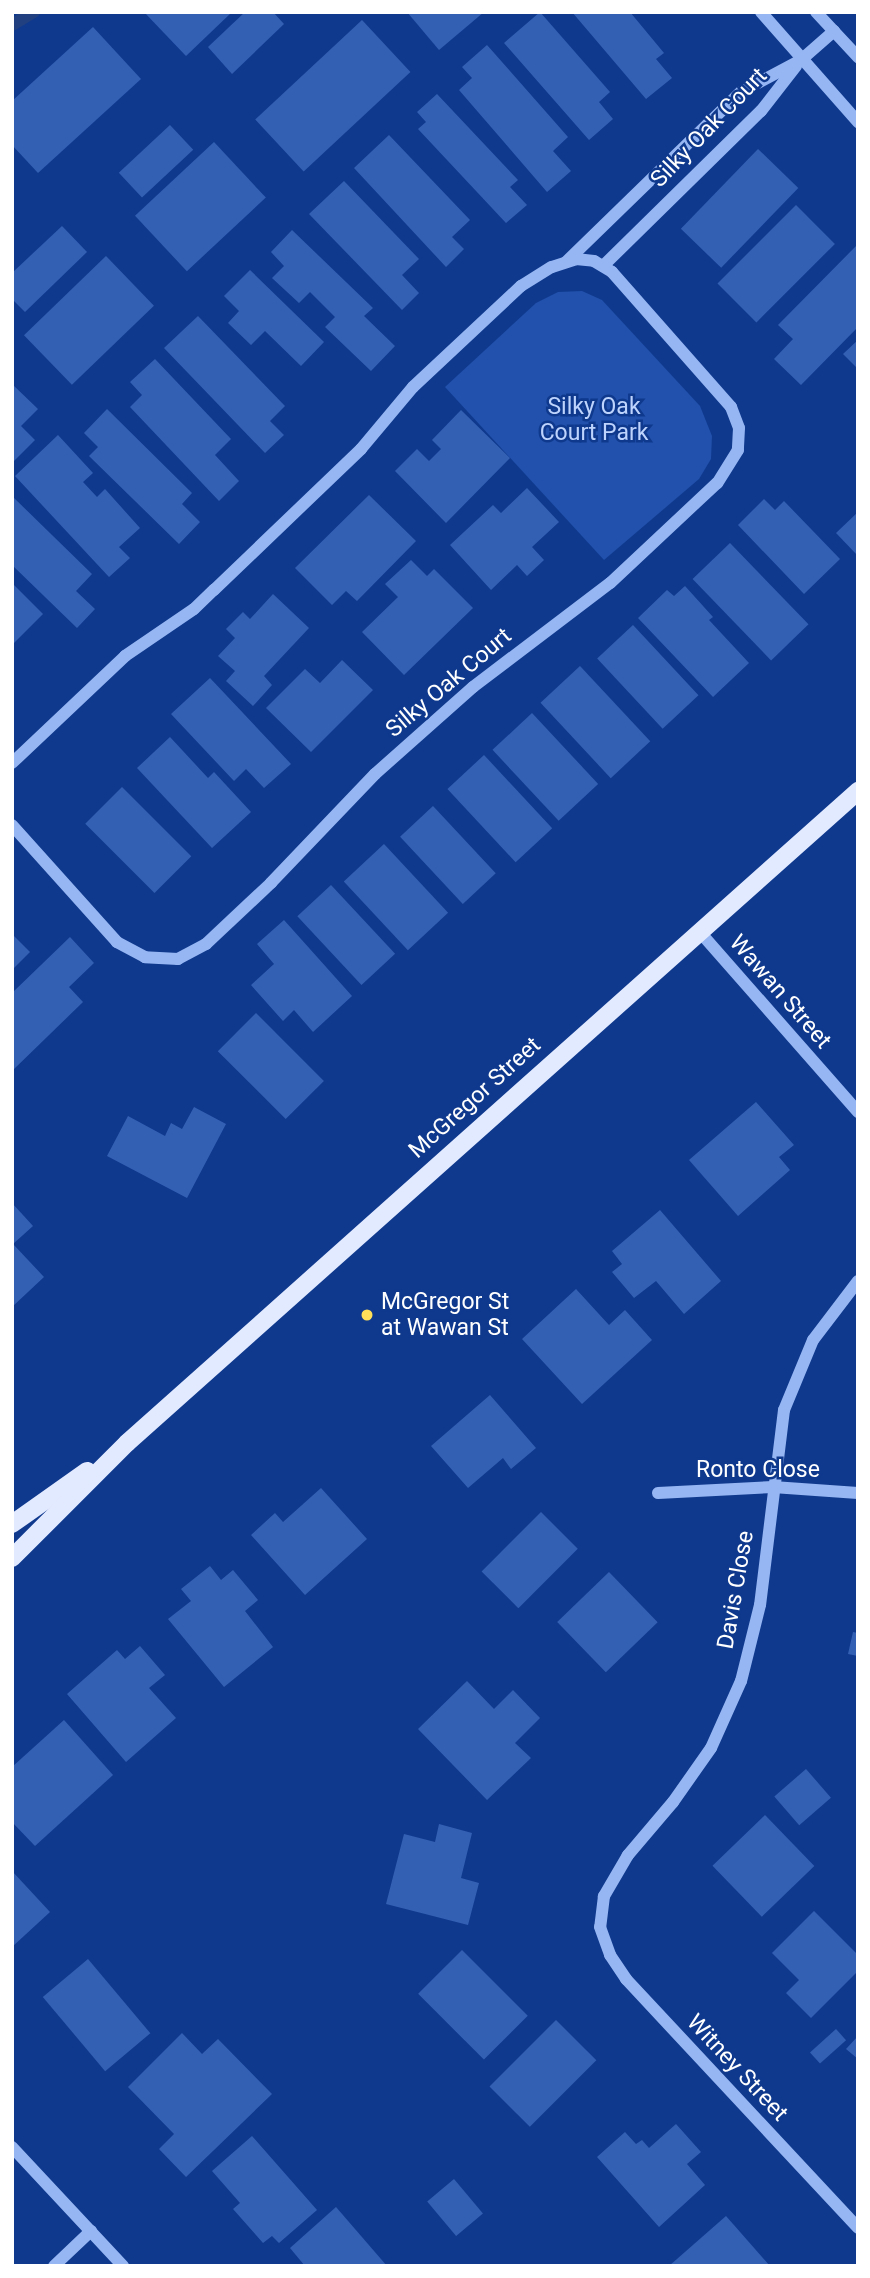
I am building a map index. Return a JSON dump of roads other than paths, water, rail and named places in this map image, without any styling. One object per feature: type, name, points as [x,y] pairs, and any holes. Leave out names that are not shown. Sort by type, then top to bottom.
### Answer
[{"type":"main road","name":"McGregor Street","points":[[12,1558],[127,1443],[858,791]]},
{"type":"main road","name":"McGregor Street","points":[[12,1524],[127,1443]]},
{"type":"street","points":[[761,12],[858,121]]},
{"type":"street","points":[[816,12],[858,57]]},
{"type":"street","points":[[801,60],[834,32]]},
{"type":"street","name":"Silky Oak Court","points":[[12,763],[125,656],[194,609],[361,449],[413,387],[521,286],[552,267],[566,262],[741,92],[801,60]]},
{"type":"street","name":"Silky Oak Court","points":[[12,825],[117,942],[145,957],[178,959],[206,944],[271,883],[374,774],[473,687],[610,583],[717,484],[738,450],[739,428],[731,407],[623,284],[603,266],[761,111],[801,60]]},
{"type":"street","points":[[566,262],[576,259],[603,266]]},
{"type":"street","name":"Wawan Street","points":[[699,931],[858,1112]]},
{"type":"street","name":"Davis Close","points":[[600,1927],[604,1896],[628,1855],[673,1802],[711,1748],[741,1681],[760,1605],[772,1487],[784,1410],[813,1340],[858,1281]]},
{"type":"street","name":"Ronto Close","points":[[658,1493],[772,1487],[858,1493]]},
{"type":"street","name":"Witney Street","points":[[600,1927],[610,1955],[626,1979],[858,2228]]},
{"type":"street","points":[[12,2147],[123,2266]]},
{"type":"street","points":[[54,2266],[90,2231]]},
{"type":"waterway","points":[[12,25],[34,12]]},
{"type":"place","name":"McGregor St at Wawan St","points":[[367,1315]]},
{"type":"park label","name":"Silky Oak Court Park","points":[[594,420]]}]
